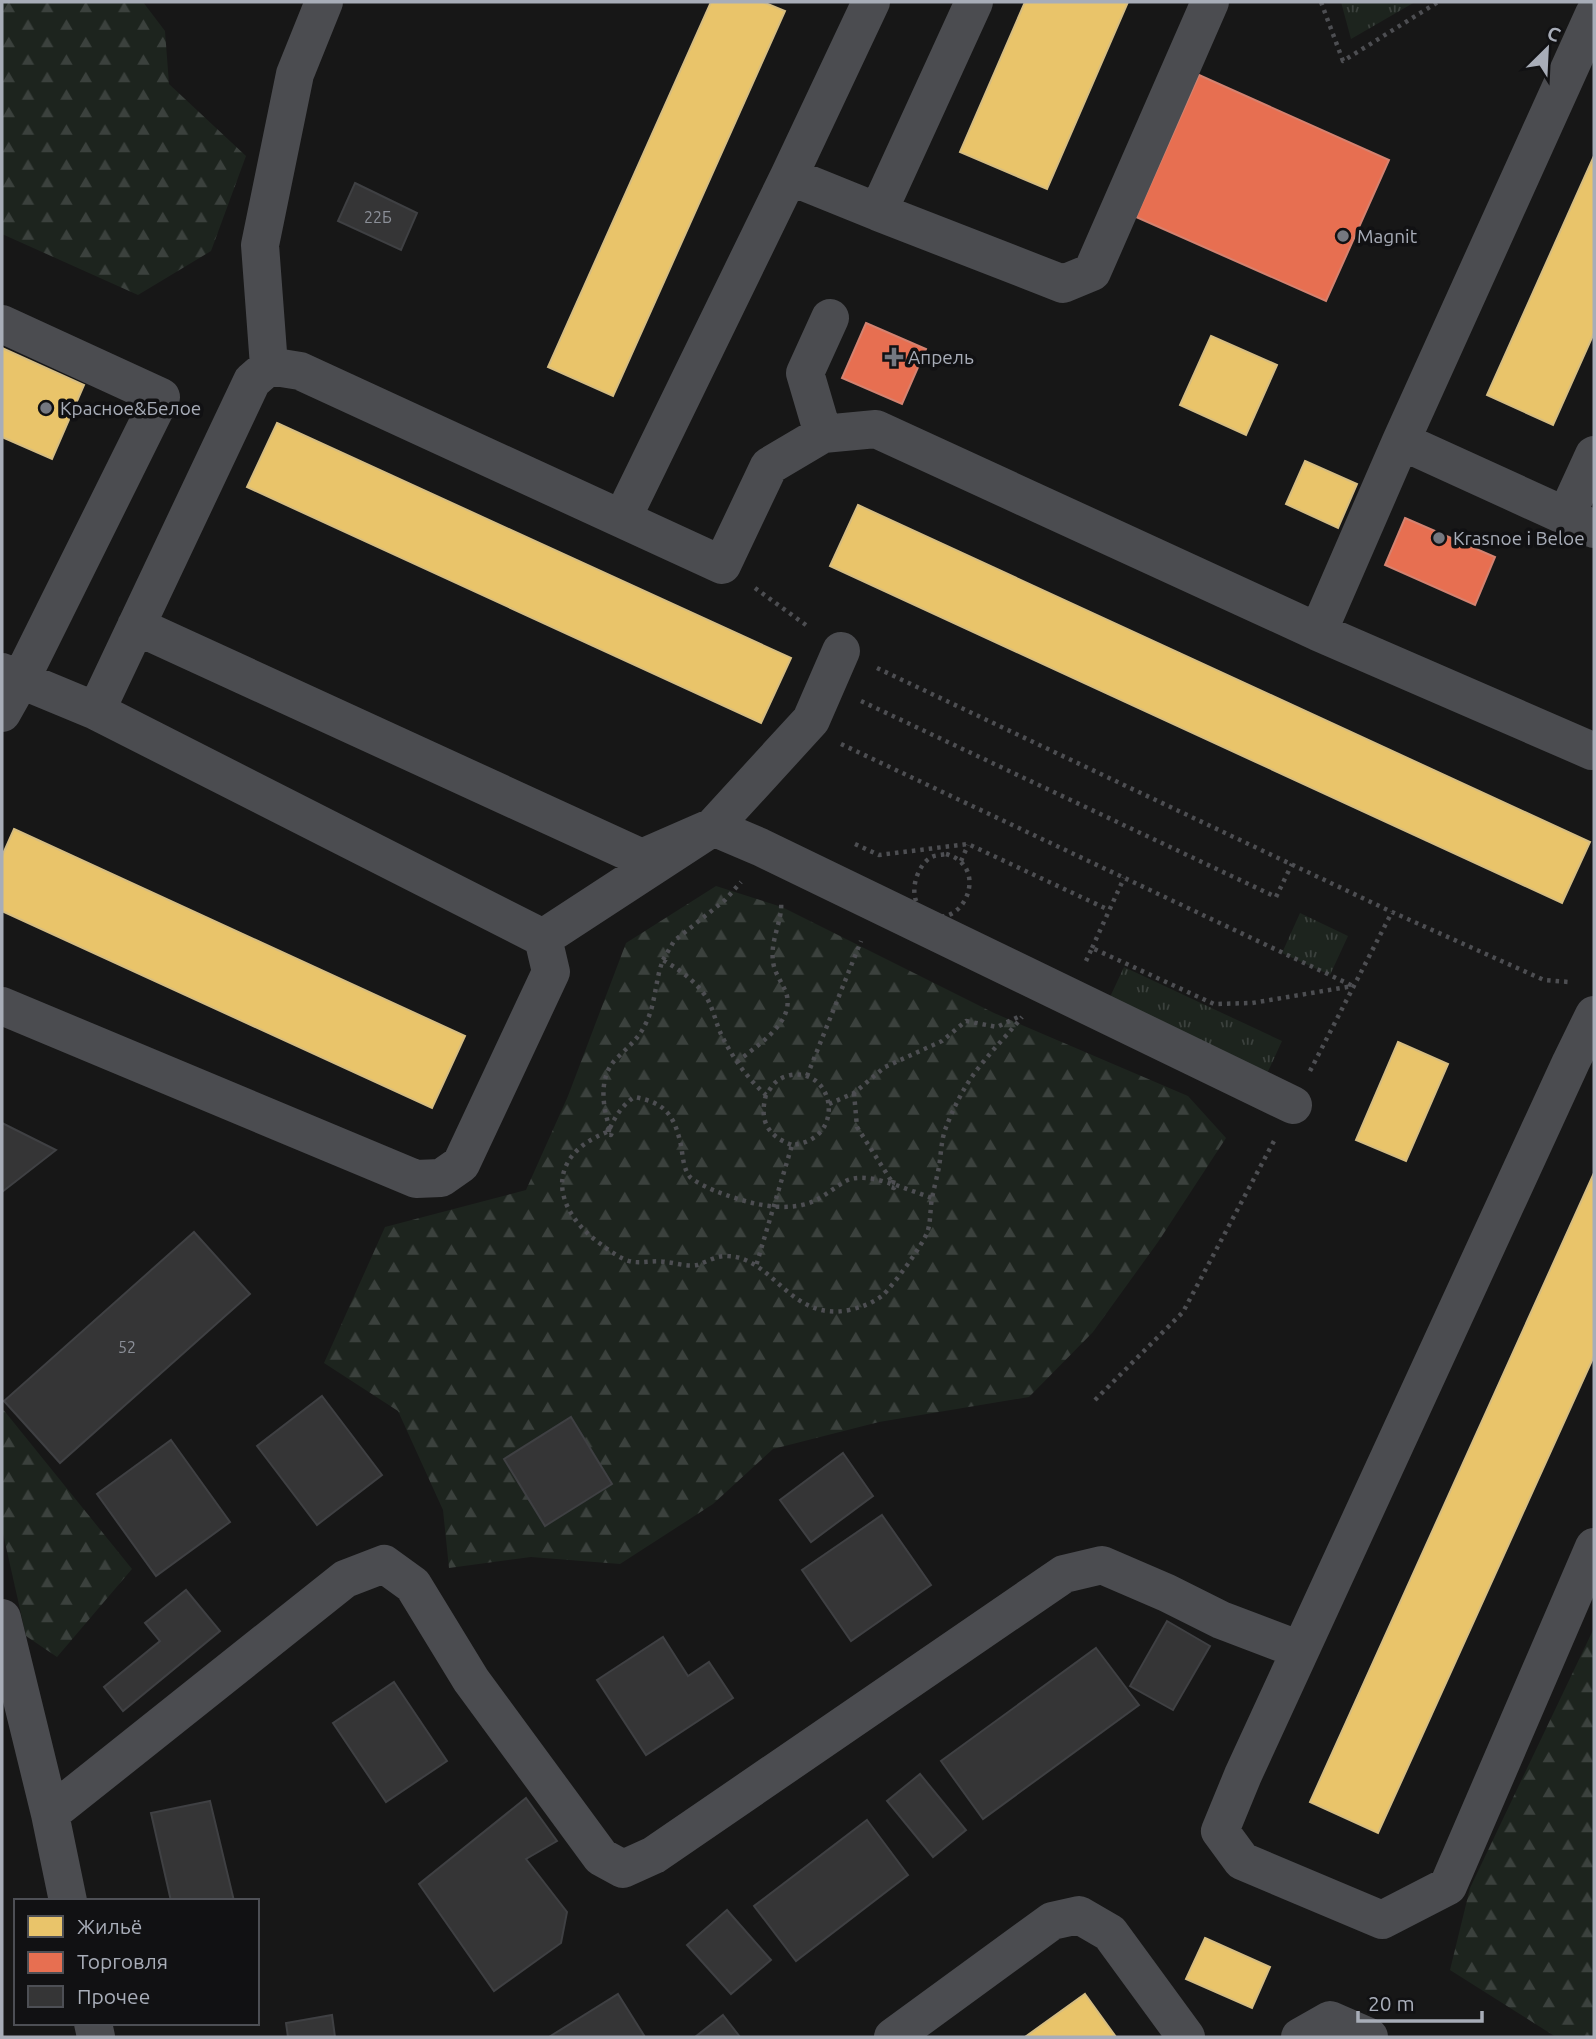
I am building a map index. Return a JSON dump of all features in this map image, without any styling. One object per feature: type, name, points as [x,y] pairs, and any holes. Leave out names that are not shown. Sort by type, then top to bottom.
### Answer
[{"type":"street","points":[[269,366],[260,245],[295,75],[324,2]]},
{"type":"street","points":[[622,519],[872,2]]},
{"type":"street","points":[[878,212],[974,2]]},
{"type":"street","points":[[789,176],[1063,284],[1092,272],[1210,2]]},
{"type":"street","points":[[1318,632],[1401,441],[1594,14]]},
{"type":"street","points":[[823,434],[805,373],[830,318]]},
{"type":"street","points":[[2,324],[161,397],[8,689],[96,711],[542,939],[551,972],[461,1164],[441,1178],[416,1179],[2,1006]]},
{"type":"street","points":[[269,366],[300,371],[722,565],[769,466],[823,434],[876,429],[1318,632],[1592,751]]},
{"type":"street","points":[[96,711],[253,381],[269,366]]},
{"type":"street","points":[[1401,441],[1580,523],[1594,455]]},
{"type":"street","points":[[136,626],[642,858],[713,827],[1069,995],[1293,1105]]},
{"type":"street","points":[[542,939],[713,827],[825,731],[841,651]]},
{"type":"street","points":[[1588,999],[1583,1067],[1300,1650],[1220,1831],[1242,1861],[1382,1920],[1448,1886],[1594,1547]]},
{"type":"street","points":[[50,1814],[345,1579],[384,1564],[413,1585],[471,1680],[601,1857],[623,1869],[654,1855],[1064,1574],[1102,1565],[1221,1620],[1300,1650]]},
{"type":"street","points":[[2,1618],[50,1814],[68,1899]]},
{"type":"street","points":[[893,2037],[1052,1921],[1079,1915],[1110,1933],[1186,2037]]},
{"type":"street","points":[[1300,2037],[1330,2020],[1369,2037]]},
{"type":"path","points":[[1321,2],[1343,61],[1438,2]]},
{"type":"path","points":[[722,565],[841,651],[1392,912],[1588,999]]},
{"type":"path","points":[[1292,864],[1276,897],[840,691],[825,731],[1124,878],[1353,986]]},
{"type":"path","points":[[853,844],[879,855],[968,844],[1109,910]]},
{"type":"path","points":[[916,901],[916,878],[930,858],[946,854],[962,862],[968,844]]},
{"type":"path","points":[[608,1130],[603,1102],[606,1071],[616,1058],[629,1048],[647,1022],[663,960],[674,941],[725,900],[745,877],[760,847]]},
{"type":"path","points":[[737,1062],[780,1024],[789,1007],[773,961],[775,931],[782,907],[778,888],[760,847]]},
{"type":"path","points":[[1069,995],[1124,878]]},
{"type":"path","points":[[807,1076],[876,904]]},
{"type":"path","points":[[1096,1400],[1184,1312],[1392,912]]},
{"type":"path","points":[[1093,948],[1214,1004],[1252,1003],[1353,986]]},
{"type":"path","points":[[663,960],[685,974],[703,993],[737,1062],[766,1095]]},
{"type":"path","points":[[829,1104],[854,1093],[885,1067],[942,1041],[966,1021],[997,1027],[1025,1014],[983,1062],[958,1099],[943,1134],[928,1231],[894,1284],[869,1304],[837,1312],[806,1305],[756,1266],[727,1255],[696,1265],[632,1262],[589,1235],[564,1203],[562,1191],[571,1156],[582,1145],[608,1130],[617,1113],[634,1097],[650,1100],[664,1107],[680,1140],[682,1157],[690,1176],[716,1192],[773,1207],[802,1205],[819,1200],[846,1180],[879,1179],[932,1198]]},
{"type":"path","points":[[797,1074],[807,1076],[822,1087],[829,1104],[830,1111],[824,1128],[809,1142],[792,1145],[775,1136],[763,1118],[766,1095],[776,1081],[797,1074]]},
{"type":"path","points":[[854,1093],[857,1127],[893,1184]]},
{"type":"path","points":[[756,1266],[792,1145]]},
{"type":"green space","points":[[2,2],[143,2],[165,31],[169,84],[246,156],[211,251],[138,295],[2,234]]},
{"type":"green space","points":[[1341,2],[1415,2],[1351,39]]},
{"type":"green space","points":[[716,886],[782,907],[994,1013],[1188,1096],[1226,1138],[1158,1242],[1093,1332],[1029,1397],[879,1422],[773,1449],[713,1504],[620,1564],[531,1557],[449,1568],[443,1510],[398,1411],[324,1363],[385,1227],[526,1190],[568,1096],[626,943]]},
{"type":"green space","points":[[1300,913],[1348,936],[1330,975],[1282,953]]},
{"type":"green space","points":[[1124,967],[1282,1041],[1260,1089],[1103,1012]]},
{"type":"green space","points":[[2,1408],[132,1569],[57,1657],[26,1636],[2,1529]]},
{"type":"green space","points":[[1594,1628],[1594,2037],[1556,2037],[1450,1970],[1470,1888]]},
{"type":"building: Жильё","points":[[711,2],[763,2],[785,11],[613,396],[548,367]]},
{"type":"building: Жильё","points":[[1025,2],[1128,2],[1047,189],[960,152]]},
{"type":"building: Жильё","points":[[1594,156],[1594,333],[1553,425],[1487,395]]},
{"type":"building: Жильё","points":[[1211,336],[1277,365],[1246,435],[1180,405]]},
{"type":"building: Жильё","points":[[2,348],[84,385],[52,459],[2,437]]},
{"type":"building: Жильё","points":[[277,423],[791,658],[761,723],[247,487]]},
{"type":"building: Жильё","points":[[1305,461],[1357,484],[1338,528],[1286,504]]},
{"type":"building: Жильё","points":[[858,505],[1590,842],[1562,903],[830,566]]},
{"type":"building: Жильё","points":[[14,829],[465,1036],[432,1108],[2,911],[2,856]]},
{"type":"building: Жильё","points":[[1398,1042],[1448,1064],[1406,1161],[1356,1140]]},
{"type":"building: Жильё","points":[[1594,1173],[1594,1356],[1378,1833],[1310,1802]]},
{"type":"building: Жильё","points":[[1205,1938],[1270,1967],[1252,2008],[1186,1979]]},
{"type":"building: Жильё","points":[[1085,1994],[1116,2037],[1025,2037]]},
{"type":"building: Торговля","points":[[1199,75],[1389,160],[1326,301],[1136,217]]},
{"type":"building: Торговля","points":[[866,323],[926,349],[902,404],[842,378]]},
{"type":"building: Торговля","points":[[1405,518],[1495,557],[1475,605],[1385,565]]},
{"type":"building: Прочее","points":[[355,183],[417,213],[401,250],[338,221]]},
{"type":"building: Прочее","points":[[2,1123],[56,1150],[2,1192]]},
{"type":"building: Прочее","points":[[194,1232],[250,1294],[60,1463],[4,1401]]},
{"type":"building: Прочее","points":[[322,1396],[382,1475],[317,1525],[257,1446]]},
{"type":"building: Прочее","points":[[571,1417],[612,1484],[545,1526],[504,1459]]},
{"type":"building: Прочее","points":[[171,1440],[230,1522],[156,1576],[97,1494]]},
{"type":"building: Прочее","points":[[843,1453],[873,1496],[811,1542],[780,1500]]},
{"type":"building: Прочее","points":[[882,1515],[931,1585],[851,1641],[802,1570]]},
{"type":"building: Прочее","points":[[186,1590],[220,1631],[123,1711],[104,1687],[160,1641],[145,1623]]},
{"type":"building: Прочее","points":[[1167,1621],[1210,1646],[1173,1710],[1130,1686]]},
{"type":"building: Прочее","points":[[663,1637],[688,1676],[709,1662],[733,1698],[646,1755],[597,1680]]},
{"type":"building: Прочее","points":[[1096,1648],[1139,1705],[983,1819],[941,1761]]},
{"type":"building: Прочее","points":[[394,1682],[447,1761],[386,1802],[333,1723]]},
{"type":"building: Прочее","points":[[920,1774],[966,1830],[933,1857],[887,1801]]},
{"type":"building: Прочее","points":[[526,1798],[557,1841],[526,1859],[567,1912],[561,1943],[494,1991],[419,1884]]},
{"type":"building: Прочее","points":[[210,1801],[234,1899],[171,1899],[151,1813]]},
{"type":"building: Прочее","points":[[867,1820],[908,1875],[796,1961],[754,1906]]},
{"type":"building: Прочее","points":[[727,1910],[771,1960],[731,1994],[687,1945]]},
{"type":"building: Прочее","points":[[618,1994],[645,2037],[549,2037]]},
{"type":"building: Прочее","points":[[332,2015],[335,2037],[288,2037],[286,2023]]},
{"type":"building: Прочее","points":[[723,2015],[740,2037],[695,2037]]},
{"type":"place","name":"Magnit","points":[[1343,236]]},
{"type":"place","name":"Апрель","points":[[894,357]]},
{"type":"place","name":"Красное&Белое","points":[[46,408]]},
{"type":"place","name":"Krasnoe i Beloe","points":[[1439,538]]}]
